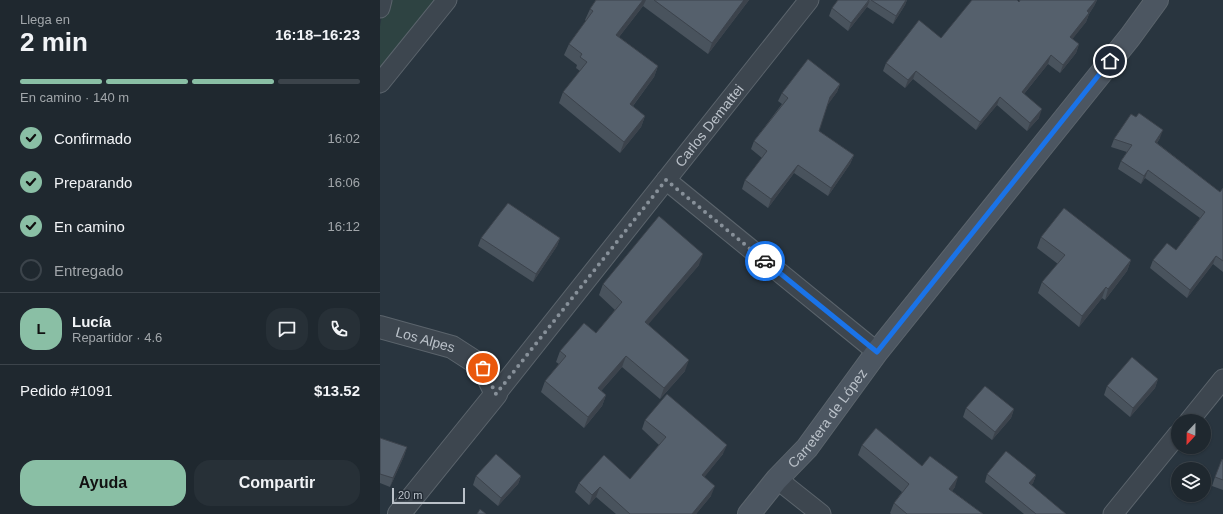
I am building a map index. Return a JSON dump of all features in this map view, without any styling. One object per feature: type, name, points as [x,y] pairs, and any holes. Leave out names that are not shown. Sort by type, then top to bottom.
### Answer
[{"type":"main road","name":"Carretera de López","points":[[749,514],[777,479],[807,448],[877,352],[1130,37],[1157,0]]},
{"type":"street","points":[[380,8],[382,0]]},
{"type":"street","points":[[380,83],[447,0]]},
{"type":"street","name":"Carlos Demattei","points":[[400,514],[809,0]]},
{"type":"street","points":[[666,180],[877,352]]},
{"type":"street","name":"Los Alpes","points":[[380,327],[452,347],[483,368],[496,394]]},
{"type":"street","points":[[1195,414],[1223,379]]},
{"type":"street","points":[[1113,514],[1171,443]]},
{"type":"street","points":[[777,479],[821,514]]},
{"type":"green space","points":[[385,0],[442,0],[380,78],[380,26]]},
{"type":"building","points":[[596,0],[643,0],[616,35],[658,66],[630,104],[645,116],[624,142],[563,92],[587,62],[580,57],[582,54],[569,44],[593,11],[590,9]]},
{"type":"building","points":[[654,0],[744,0],[712,43]]},
{"type":"building","points":[[838,0],[869,0],[851,23],[832,8]]},
{"type":"building","points":[[871,0],[906,0],[896,16]]},
{"type":"building","points":[[972,0],[1017,0],[1019,2],[1020,0],[1096,0],[1087,11],[1089,13],[1070,37],[1079,44],[1063,65],[1051,55],[1022,92],[1042,109],[1030,123],[1000,97],[980,122],[916,71],[908,80],[886,63],[919,20],[941,38]]},
{"type":"building","points":[[808,59],[840,84],[830,97],[819,131],[854,155],[831,188],[798,165],[771,199],[745,180],[767,151],[754,141],[788,98],[782,93]]},
{"type":"building","points":[[1139,113],[1163,130],[1155,142],[1220,192],[1223,188],[1223,261],[1216,256],[1190,290],[1153,260],[1167,243],[1176,250],[1205,212],[1148,170],[1144,176],[1121,161],[1132,145],[1114,139],[1131,114],[1136,117]]},
{"type":"building","points":[[508,203],[560,238],[536,274],[481,238]]},
{"type":"building","points":[[1064,208],[1131,260],[1108,289],[1106,287],[1082,316],[1042,282],[1065,255],[1041,237]]},
{"type":"building","points":[[659,216],[703,254],[645,322],[689,360],[664,388],[626,356],[598,388],[606,395],[588,417],[545,381],[566,356],[560,351],[584,323],[596,333],[622,302],[603,284]]},
{"type":"building","points":[[1132,357],[1158,379],[1133,408],[1107,386]]},
{"type":"building","points":[[985,386],[1014,409],[995,432],[966,408]]},
{"type":"building","points":[[667,394],[727,445],[702,475],[715,486],[692,514],[630,514],[600,487],[592,495],[579,483],[604,455],[630,479],[666,437],[645,420]]},
{"type":"building","points":[[876,428],[922,466],[930,456],[958,477],[949,489],[983,514],[907,514],[894,503],[909,484],[862,445]]},
{"type":"building","points":[[380,438],[407,447],[393,478],[380,474]]},
{"type":"building","points":[[1006,451],[1036,475],[1029,483],[1066,514],[1036,514],[987,474]]},
{"type":"building","points":[[496,454],[521,476],[501,498],[476,476]]},
{"type":"building","points":[[1222,459],[1223,460],[1223,480],[1215,477]]},
{"type":"building","points":[[480,509],[486,514],[477,514]]},
{"type":"way so far","points":[[483,368],[496,394],[666,180],[765,261]]},
{"type":"route","points":[[765,261],[877,352],[1110,61]]}]
